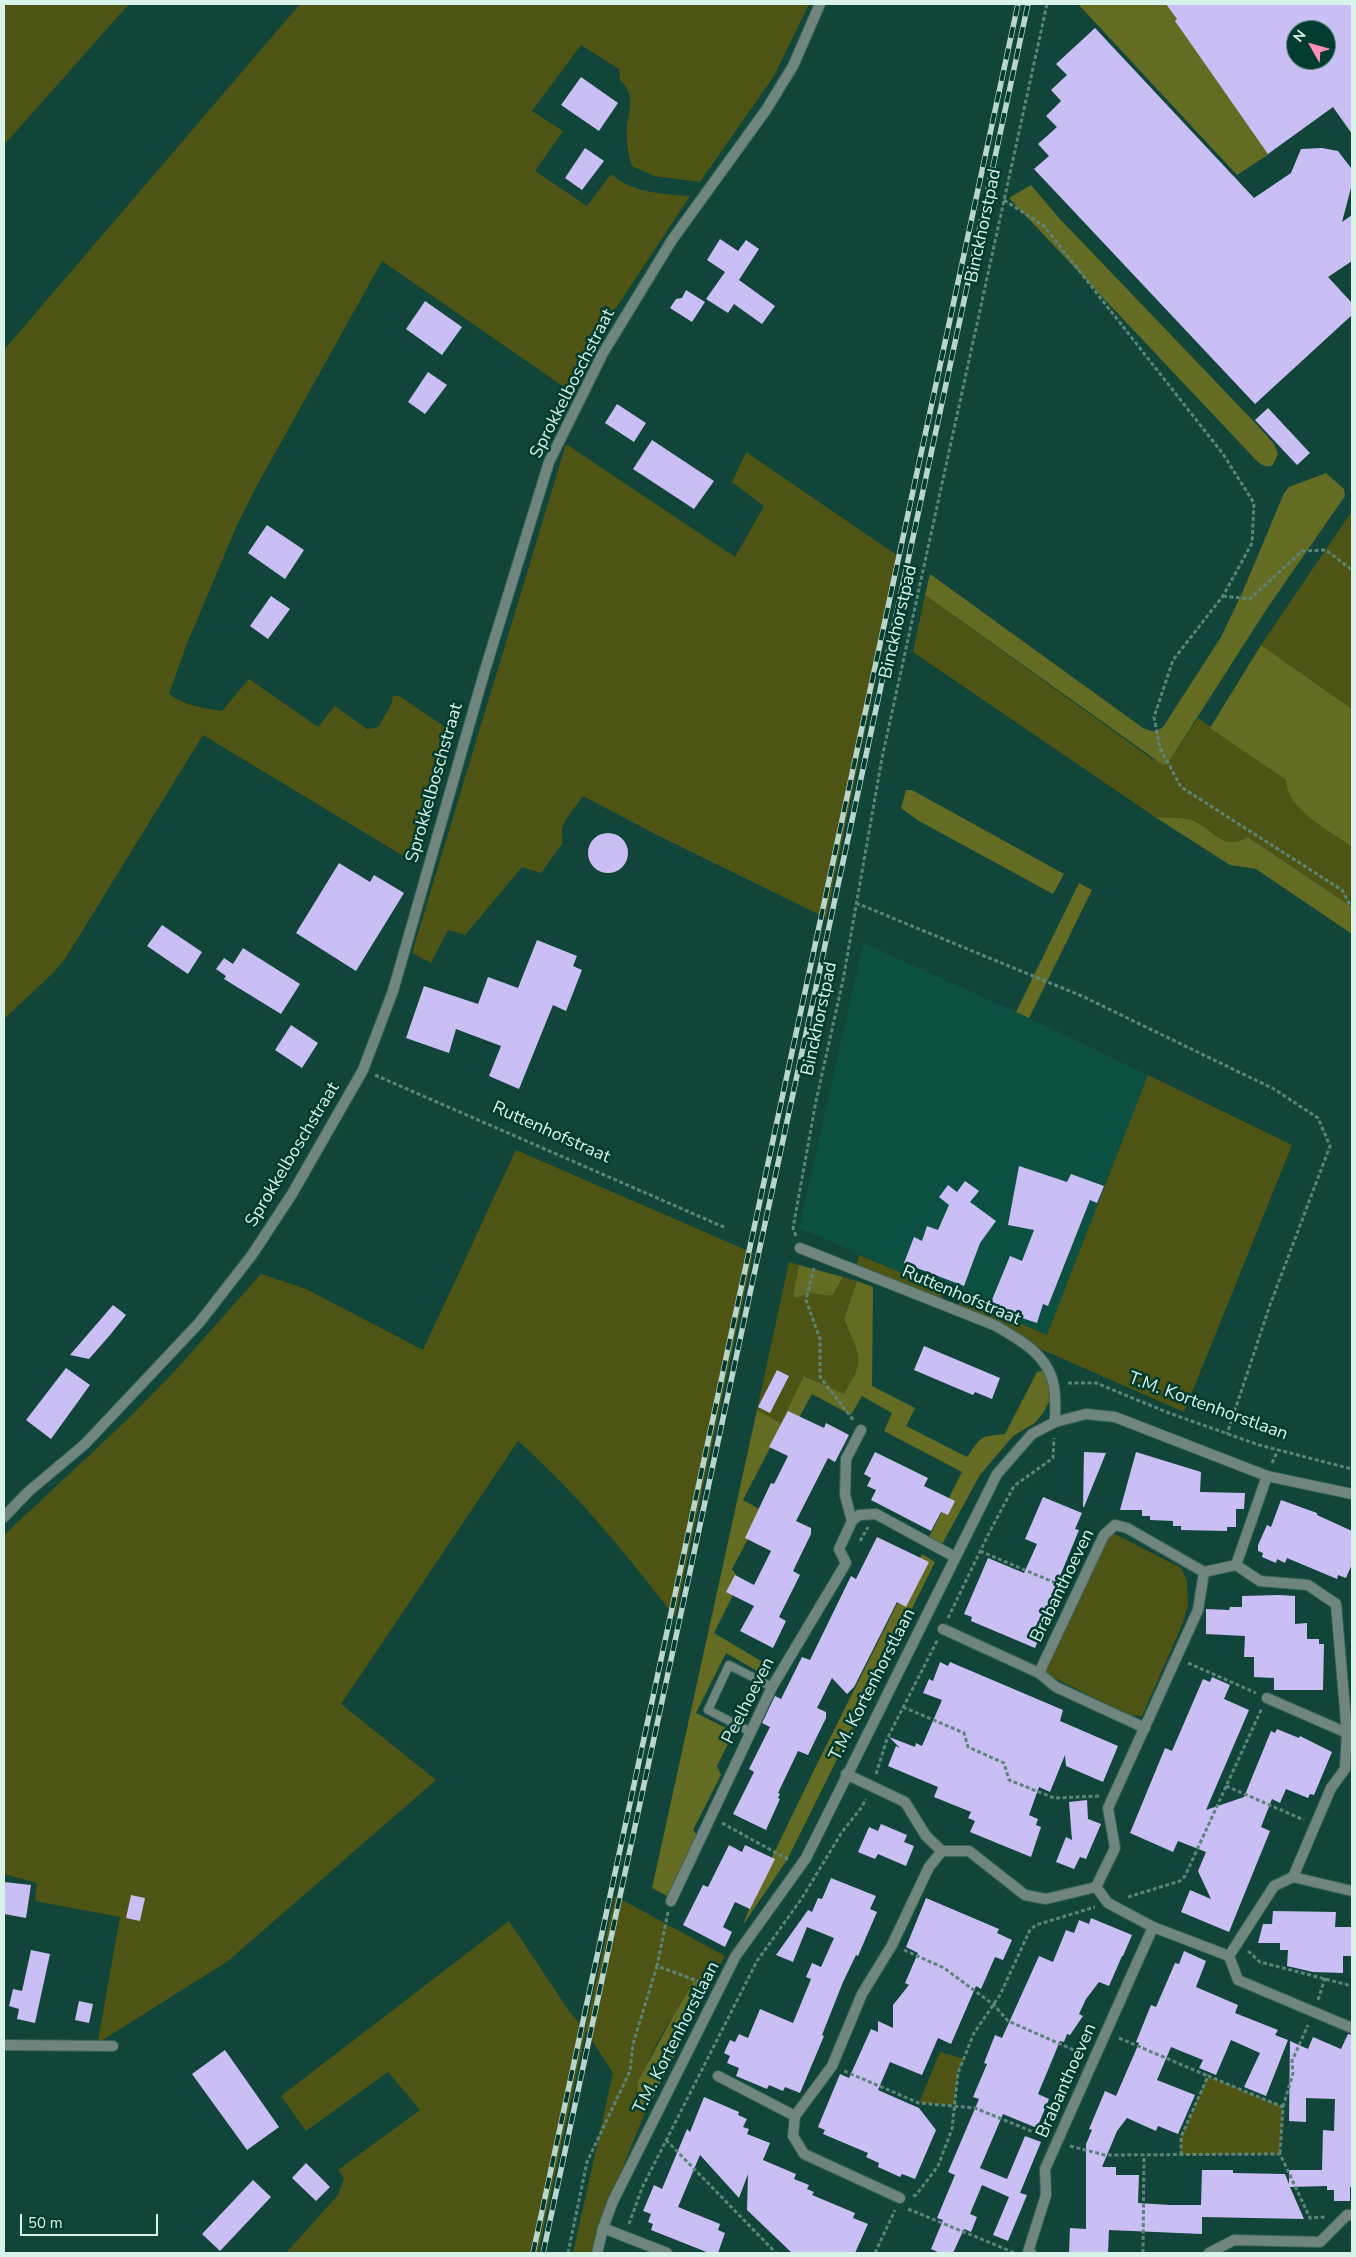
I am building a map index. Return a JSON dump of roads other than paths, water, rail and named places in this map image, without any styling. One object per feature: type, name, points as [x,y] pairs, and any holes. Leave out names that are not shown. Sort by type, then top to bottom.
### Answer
[{"type":"street","name":"Sprokkelboschstraat","points":[[4,1517],[28,1492],[85,1444],[199,1323],[252,1255],[292,1194],[363,1070],[393,991],[485,670],[549,462],[603,352],[672,240],[766,110],[793,66],[820,4]]},
{"type":"street","name":"Ruttenhofstraat","points":[[800,1248],[994,1325],[1024,1341],[1049,1368],[1054,1387],[1055,1422]]},
{"type":"street","name":"T.M. Kortenhorstlaan","points":[[597,2253],[603,2228],[613,2201],[719,1988],[735,1958],[806,1858],[846,1774],[997,1474],[1032,1434],[1055,1422],[1086,1414],[1115,1417],[1267,1476],[1352,1494]]},
{"type":"street","points":[[861,1430],[846,1459],[845,1495],[852,1521],[859,1514],[876,1514],[955,1557]]},
{"type":"street","points":[[1236,1565],[1267,1476]]},
{"type":"street","name":"Peelhoeven","points":[[671,1901],[772,1687],[846,1563],[838,1549],[852,1521]]},
{"type":"street","name":"Brabanthoeven","points":[[1039,1673],[1104,1535],[1115,1525],[1127,1528],[1204,1572]]},
{"type":"street","points":[[900,2198],[804,2154],[793,2136],[795,2116],[832,2066],[862,1994],[892,1945],[929,1867],[942,1852],[969,1851],[1025,1895],[1046,1900],[1096,1887],[1115,1848],[1108,1808],[1198,1610],[1204,1572],[1236,1565],[1260,1581],[1308,1585],[1336,1604],[1347,1733],[1345,1770],[1331,1788],[1292,1877]]},
{"type":"street","points":[[943,1630],[1039,1673],[1056,1687],[1145,1728]]},
{"type":"street","points":[[1267,1698],[1347,1733]]},
{"type":"street","points":[[846,1774],[905,1802],[926,1836],[942,1852]]},
{"type":"street","points":[[1229,1956],[1274,1886],[1292,1877],[1352,1890]]},
{"type":"street","points":[[1096,1887],[1108,1903],[1154,1927],[1229,1956],[1238,1980],[1352,2028]]},
{"type":"street","name":"Brabanthoeven","points":[[1031,2253],[1028,2252],[1046,2195],[1045,2169],[1154,1927]]},
{"type":"street","points":[[4,2045],[113,2046]]},
{"type":"street","points":[[718,2076],[795,2116]]},
{"type":"street","points":[[1210,2253],[1234,2240],[1320,2242],[1350,2215]]},
{"type":"street","points":[[603,2228],[667,2253]]},
{"type":"street","points":[[1320,2242],[1320,2253]]},
{"type":"lane","points":[[751,1732],[708,1710],[729,1665],[772,1687]]},
{"type":"railway","points":[[533,2253],[1018,4]]},
{"type":"railway","points":[[543,2253],[1028,4]]}]
